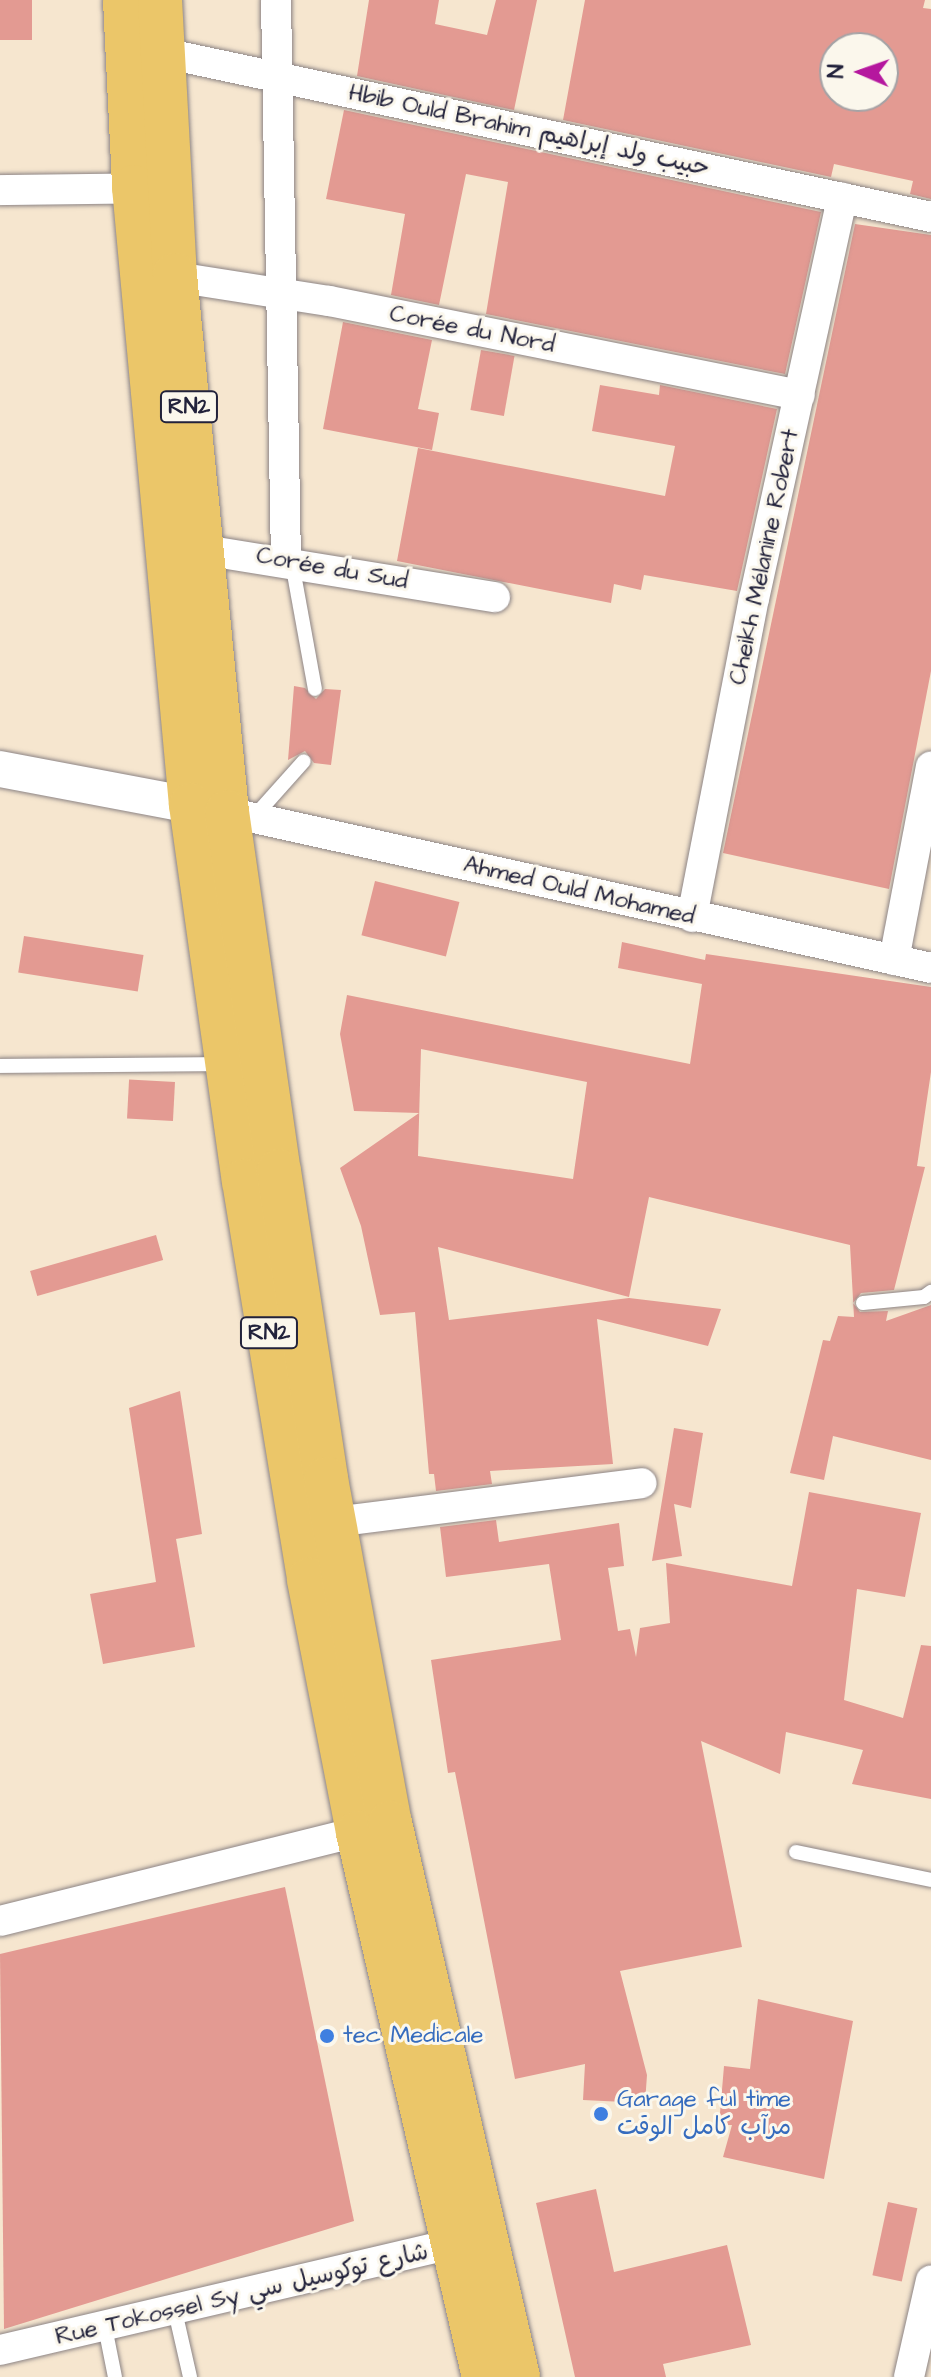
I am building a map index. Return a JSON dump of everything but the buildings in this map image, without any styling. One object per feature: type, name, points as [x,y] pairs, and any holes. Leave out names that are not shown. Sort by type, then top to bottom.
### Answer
[{"type":"highway","name":"RN2","points":[[125,0],[145,49],[159,274],[186,547],[334,1522],[374,1828]]},
{"type":"highway","name":"RN2","points":[[145,49],[160,0]]},
{"type":"highway","name":"RN2","points":[[224,812],[227,1064],[309,1580],[374,1828],[467,2241],[484,2377]]},
{"type":"highway","name":"RN2","points":[[467,2241],[518,2377]]},
{"type":"street","points":[[276,0],[281,78],[281,293],[289,562]]},
{"type":"street","name":"Hbib Ould Brahim حبيب ولد إبراهيم","points":[[145,49],[931,217]]},
{"type":"street","points":[[0,190],[152,188]]},
{"type":"street","name":"Cheikh Mélanine Robert","points":[[692,917],[842,198]]},
{"type":"street","name":"Corée du Nord","points":[[159,274],[281,293],[800,395]]},
{"type":"street","name":"Corée du Sud","points":[[186,547],[495,597]]},
{"type":"street","points":[[894,960],[931,766]]},
{"type":"street","points":[[0,769],[224,812]]},
{"type":"street","name":"Ahmed Ould Mohamed","points":[[224,812],[931,968]]},
{"type":"street","points":[[334,1522],[642,1483]]},
{"type":"street","points":[[0,1921],[374,1828]]},
{"type":"street","name":"Rue Tokossel Sy شارع توكوسيل سي","points":[[0,2350],[467,2241]]},
{"type":"street","points":[[909,2377],[931,2280]]},
{"type":"lane","points":[[289,562],[315,689]]},
{"type":"lane","points":[[224,812],[304,761]]},
{"type":"lane","points":[[0,1066],[227,1064]]},
{"type":"lane","points":[[863,1303],[924,1297],[931,1292]]},
{"type":"lane","points":[[796,1852],[931,1880]]},
{"type":"lane","points":[[175,2311],[190,2377]]},
{"type":"lane","points":[[105,2327],[115,2377]]},
{"type":"place","name":"tec Medicale","points":[[327,2036]]},
{"type":"place","name":"Garage ful time مرآب كامل الوقت","points":[[601,2114]]}]
